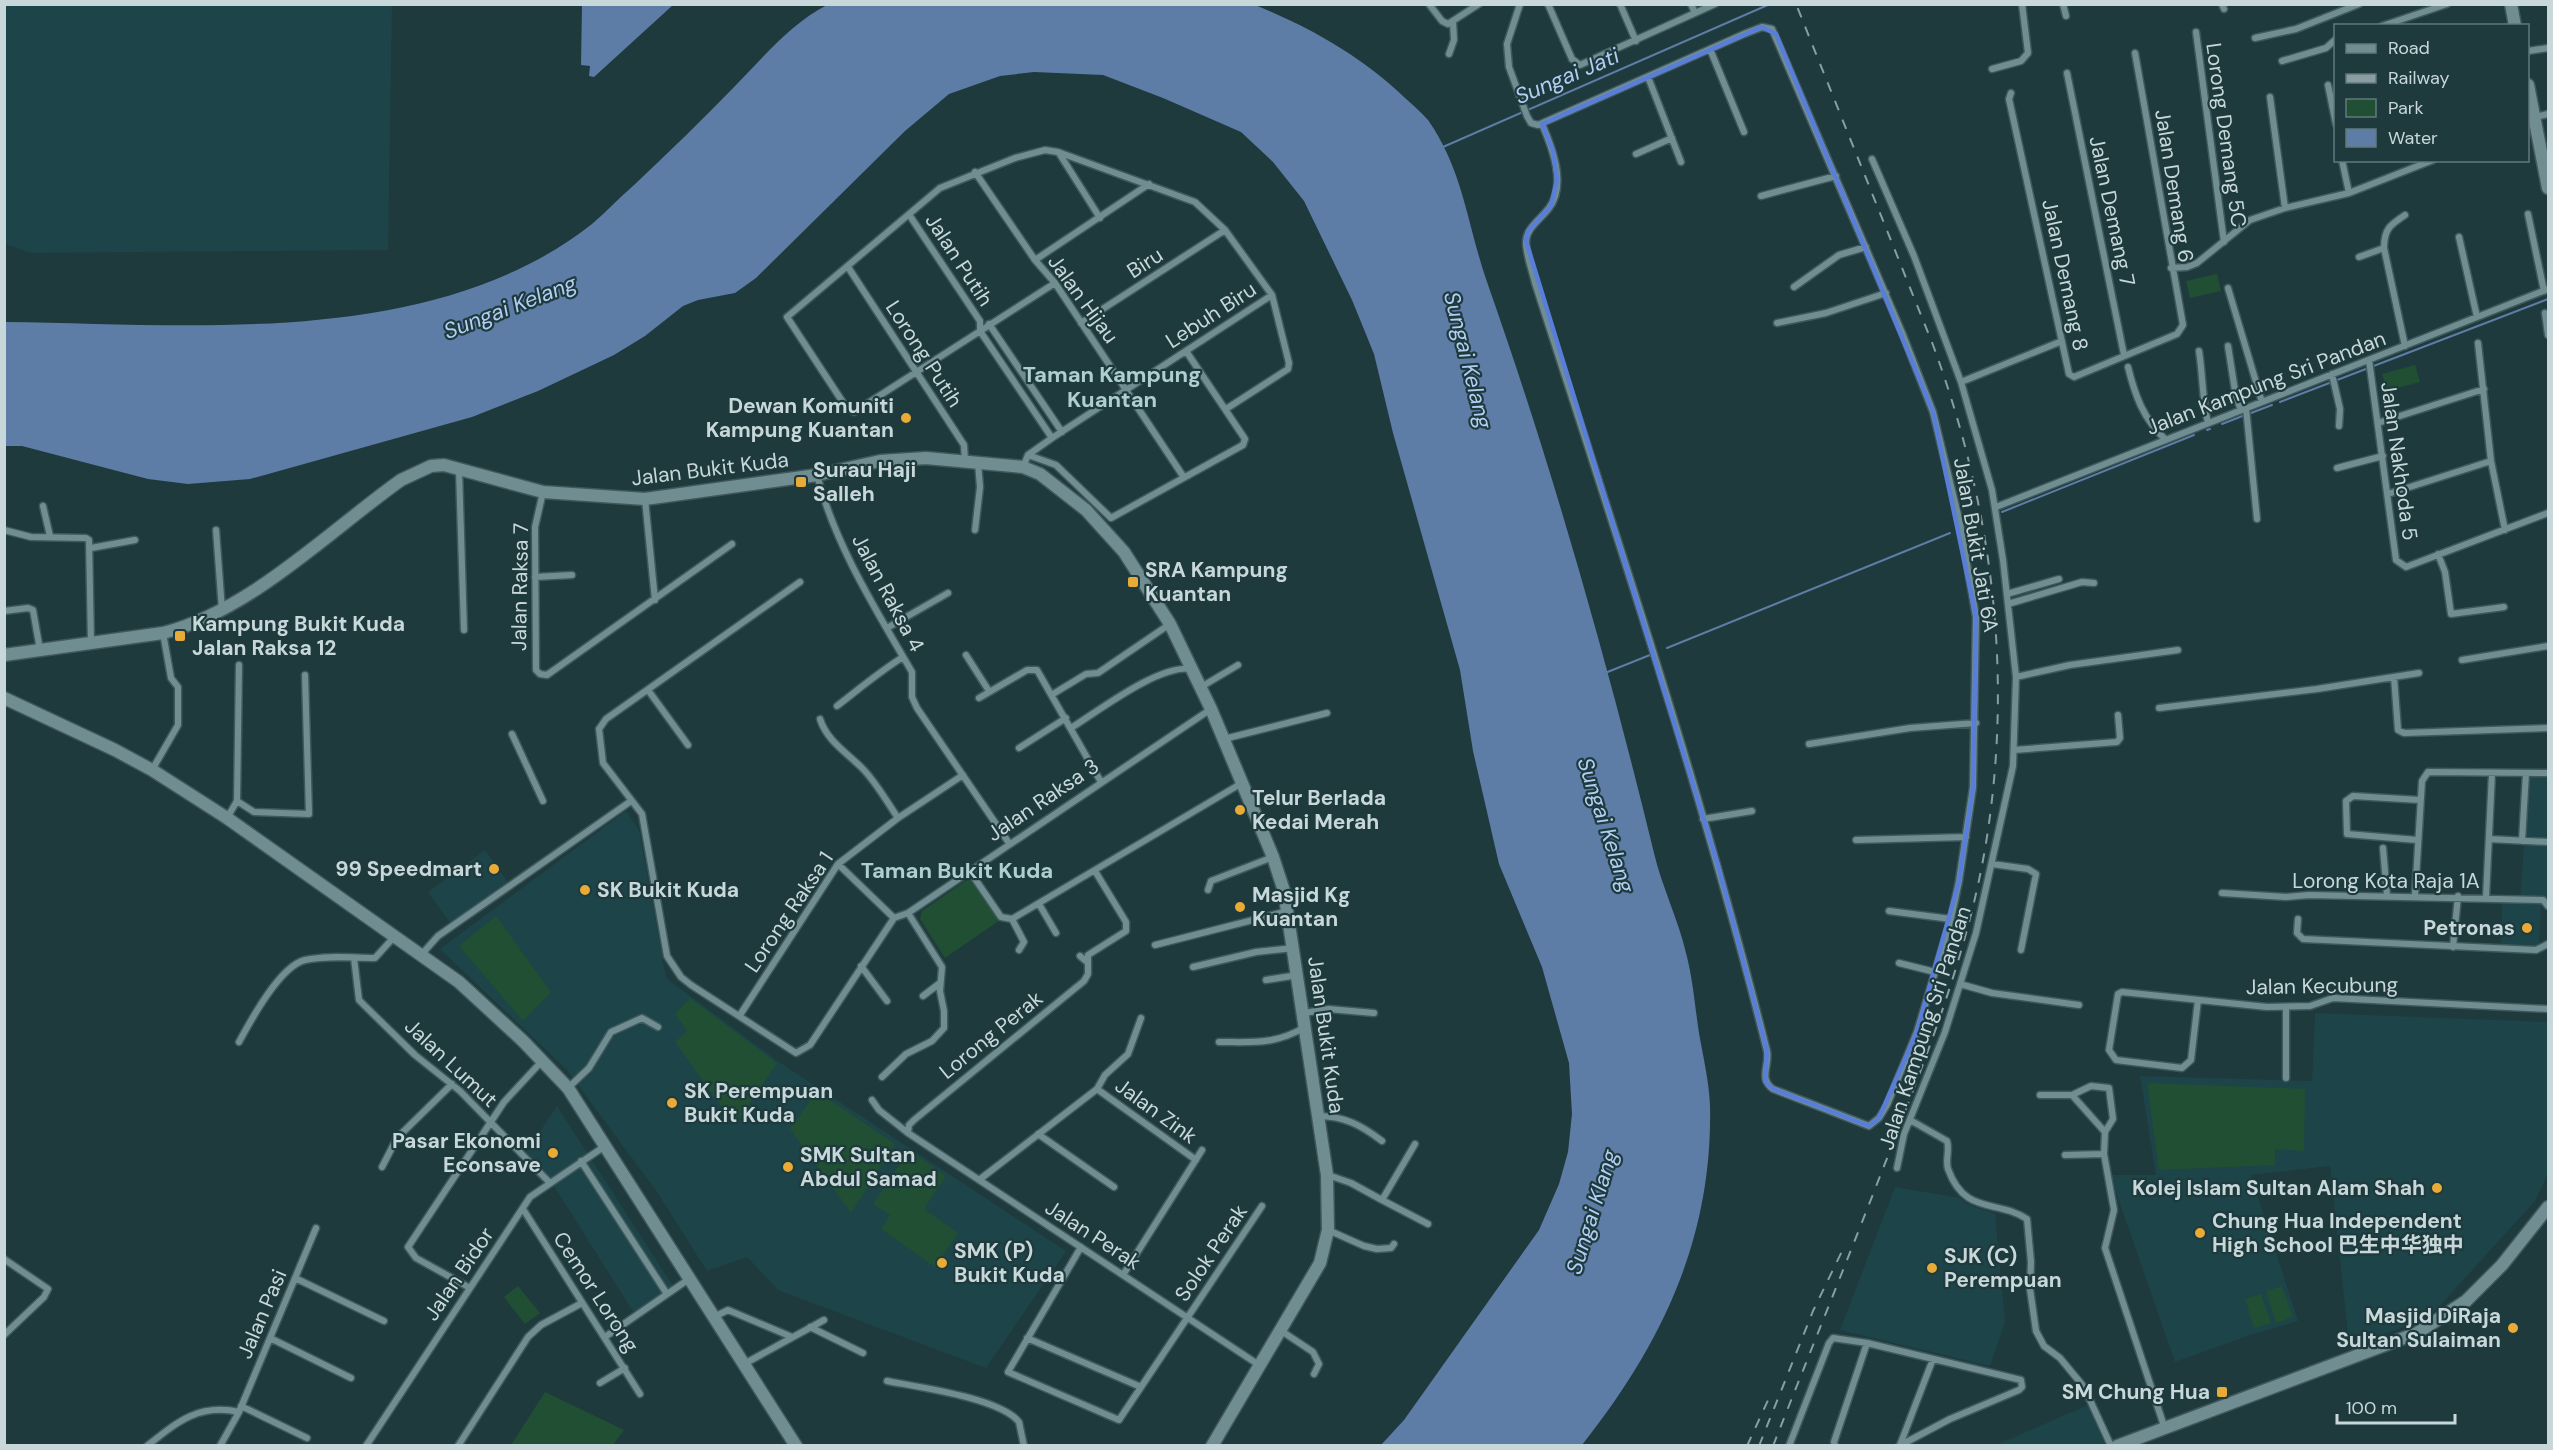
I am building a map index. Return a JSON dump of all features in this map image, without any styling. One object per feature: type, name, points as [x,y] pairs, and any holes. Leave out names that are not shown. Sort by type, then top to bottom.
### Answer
[{"type":"street","points":[[1429,4],[1442,21],[1451,22],[1479,4]]},
{"type":"street","points":[[1520,4],[1507,44],[1509,67],[1520,103],[1534,124],[1542,124],[1710,49],[1744,132]]},
{"type":"street","points":[[1548,4],[1572,59],[1575,63],[1586,64],[1715,4]]},
{"type":"street","points":[[1620,4],[1636,41]]},
{"type":"street","points":[[1691,4],[1695,13]]},
{"type":"street","points":[[1992,69],[2021,61],[2028,53],[2022,4]]},
{"type":"street","points":[[2062,4],[2066,16]]},
{"type":"street","points":[[2255,38],[2296,28],[2359,4]]},
{"type":"street","points":[[2388,24],[2447,4]]},
{"type":"street","points":[[2512,5],[2515,24]]},
{"type":"street","points":[[1449,54],[1454,40],[1451,22]]},
{"type":"street","name":"Jalan Bukit Jati 6A","points":[[1703,819],[1719,869],[1769,1059],[1764,1074],[1765,1081],[1773,1089],[1869,1126],[1879,1118],[1895,1089],[1917,1032],[1951,919],[1973,787],[1976,723],[1976,617],[1960,523],[1934,412],[1776,34],[1767,27],[1762,27],[1710,49]]},
{"type":"street","name":"Lorong Demang 5C","points":[[2196,32],[2224,242]]},
{"type":"street","points":[[2282,61],[2326,48],[2334,41]]},
{"type":"street","points":[[2529,51],[2548,48]]},
{"type":"street","name":"Jalan Demang 6","points":[[2134,53],[2183,325]]},
{"type":"street","name":"Jalan Demang 7","points":[[2067,73],[2124,355]]},
{"type":"street","points":[[1648,77],[1681,162]]},
{"type":"street","points":[[2328,85],[2334,114]]},
{"type":"street","name":"Jalan Demang 8","points":[[2011,93],[2009,99],[2062,341],[2072,376],[2177,334],[2183,325]]},
{"type":"street","points":[[2529,95],[2532,123],[2546,162],[2548,188]]},
{"type":"street","points":[[2270,96],[2285,208]]},
{"type":"street","points":[[2532,123],[2548,114]]},
{"type":"street","points":[[1542,124],[1553,151],[1557,180],[1551,206],[1528,231],[1526,242],[1535,283],[1629,568],[1703,819],[1752,811]]},
{"type":"street","points":[[1636,154],[1672,138]]},
{"type":"street","points":[[1054,283],[854,412],[846,407],[787,317],[910,216],[940,188],[975,172],[1045,150],[1149,184],[1195,202],[1226,230],[1272,295],[1289,367],[1286,372],[1226,409]]},
{"type":"street","points":[[1058,153],[1100,218]]},
{"type":"street","name":"Jalan Kampung Sri Pandan","points":[[1872,159],[1914,256],[1961,382],[1996,507],[2016,677],[2014,750],[1976,933],[1945,1032],[1901,1143],[1897,1168]]},
{"type":"street","points":[[2342,162],[2349,193]]},
{"type":"street","points":[[2171,268],[2187,267],[2197,263],[2250,220],[2285,208],[2349,193],[2428,162]]},
{"type":"street","name":"Jalan Hijau","points":[[975,172],[1035,260],[1054,283],[1183,476]]},
{"type":"street","points":[[1761,196],[1836,176]]},
{"type":"street","points":[[1035,260],[1149,184]]},
{"type":"street","points":[[2528,214],[2546,290]]},
{"type":"street","points":[[2405,215],[2388,226],[2384,235],[2384,248],[2405,346]]},
{"type":"street","name":"Jalan Putih","points":[[910,216],[980,321],[980,331],[1052,438]]},
{"type":"street","name":"Biru","points":[[1081,323],[1226,230]]},
{"type":"street","points":[[2459,237],[2477,317]]},
{"type":"street","points":[[1794,286],[1839,255],[1866,247]]},
{"type":"street","points":[[2359,257],[2384,248]]},
{"type":"street","name":"Lorong Putih","points":[[848,267],[964,445],[980,487],[975,530]]},
{"type":"street","points":[[2228,288],[2262,402]]},
{"type":"street","name":"Jalan Kampung Sri Pandan","points":[[1996,507],[2243,409],[2334,379],[2369,365],[2405,346],[2546,290]]},
{"type":"street","points":[[1776,323],[1826,313],[1886,293]]},
{"type":"street","name":"Lebuh Biru","points":[[1025,461],[1052,438],[1272,295]]},
{"type":"street","points":[[2545,313],[2548,335]]},
{"type":"street","name":"Jalan Putih","points":[[980,321],[991,324],[1062,432]]},
{"type":"street","points":[[1961,382],[2062,341]]},
{"type":"street","points":[[2478,343],[2491,460],[2505,530]]},
{"type":"street","points":[[2228,346],[2236,397],[2243,409],[2257,519]]},
{"type":"street","points":[[1025,461],[1056,465],[1111,518],[1243,444],[1245,439],[1186,351]]},
{"type":"street","points":[[2199,351],[2203,375],[2202,401],[2208,423]]},
{"type":"street","name":"Jalan Nakhoda 5","points":[[2369,365],[2396,561],[2406,567],[2438,554]]},
{"type":"street","points":[[2127,367],[2137,401],[2154,429],[2166,440]]},
{"type":"street","points":[[2334,379],[2339,426]]},
{"type":"street","points":[[2378,423],[2484,389]]},
{"type":"street","points":[[2337,468],[2383,456]]},
{"type":"street","name":"Jalan Bukit Kuda","points":[[4,655],[163,633],[222,612],[401,480],[431,466],[459,470],[543,492],[645,499],[817,474],[880,461],[926,458],[972,462],[1025,461],[1086,510],[1124,552],[1170,624],[1211,709],[1274,857],[1289,911],[1327,1175],[1328,1230],[1320,1263],[1212,1446]]},
{"type":"street","points":[[2388,494],[2491,460]]},
{"type":"street","points":[[459,470],[464,630]]},
{"type":"street","name":"Jalan Raksa 4","points":[[817,474],[825,508],[839,538],[912,672],[912,697],[917,708],[1009,843]]},
{"type":"street","name":"Jalan Raksa 7","points":[[543,492],[534,527],[536,670],[540,674],[547,675],[655,600]]},
{"type":"street","points":[[645,499],[655,600]]},
{"type":"street","points":[[43,506],[50,536]]},
{"type":"street","points":[[2504,607],[2451,614],[2445,572],[2438,554],[2548,513]]},
{"type":"street","points":[[4,530],[31,537],[50,536],[89,540],[91,548],[91,643]]},
{"type":"street","points":[[216,530],[222,612]]},
{"type":"street","points":[[91,548],[135,540]]},
{"type":"street","points":[[655,600],[732,544]]},
{"type":"street","points":[[535,577],[572,574]]},
{"type":"street","points":[[2007,594],[2059,579]]},
{"type":"street","points":[[800,582],[606,719],[599,729],[603,763],[642,814],[667,956],[681,977],[691,986],[741,1015],[792,1051],[800,1052],[810,1044],[894,918],[838,864]]},
{"type":"street","points":[[2008,604],[2082,582],[2094,583]]},
{"type":"street","points":[[887,628],[948,593]]},
{"type":"street","points":[[4,611],[28,608],[33,610],[40,650]]},
{"type":"street","points":[[1053,694],[1086,674],[1098,673],[1170,624]]},
{"type":"street","points":[[152,770],[178,725],[178,687],[171,678],[163,633]]},
{"type":"street","points":[[2462,660],[2548,646]]},
{"type":"street","points":[[2016,677],[2070,664],[2178,650]]},
{"type":"street","points":[[966,655],[989,692]]},
{"type":"street","points":[[837,706],[864,687],[875,675],[903,657]]},
{"type":"street","points":[[1201,687],[1238,664]]},
{"type":"street","points":[[227,818],[237,801],[238,665]]},
{"type":"street","points":[[1071,728],[1163,672],[1180,667],[1192,669]]},
{"type":"street","points":[[979,698],[1027,670],[1033,669],[1040,673],[1101,782]]},
{"type":"street","points":[[2159,708],[2419,673]]},
{"type":"street","points":[[237,801],[254,813],[309,814],[305,675]]},
{"type":"street","points":[[2394,678],[2398,730],[2404,733],[2548,728]]},
{"type":"street","points":[[648,690],[688,744]]},
{"type":"street","points":[[4,698],[152,770],[227,818],[459,982],[568,1088],[796,1446]]},
{"type":"street","name":"Jalan Raksa 3","points":[[894,918],[909,913],[969,870],[1211,709]]},
{"type":"street","points":[[1224,740],[1327,713]]},
{"type":"street","points":[[2014,750],[2117,742],[2120,738],[2118,715]]},
{"type":"street","points":[[1019,748],[1066,718]]},
{"type":"street","points":[[820,719],[823,728],[847,756],[863,769],[898,818]]},
{"type":"street","points":[[1809,744],[1910,728],[1976,723]]},
{"type":"street","points":[[512,734],[543,801]]},
{"type":"street","points":[[2415,895],[2422,781],[2428,772],[2548,773]]},
{"type":"street","points":[[2486,897],[2492,772]]},
{"type":"street","points":[[2522,841],[2526,773]]},
{"type":"street","name":"Lorong Raksa 1","points":[[741,1015],[838,864],[898,818],[963,775]]},
{"type":"street","points":[[969,870],[1001,917],[1012,919],[1242,783]]},
{"type":"street","points":[[2417,840],[2347,834],[2346,801],[2353,796],[2420,800]]},
{"type":"street","points":[[421,955],[438,936],[631,801]]},
{"type":"street","points":[[1856,840],[1966,837]]},
{"type":"street","points":[[2489,839],[2548,842]]},
{"type":"street","points":[[2384,848],[2387,896]]},
{"type":"street","points":[[1208,890],[1210,881],[1274,857]]},
{"type":"street","points":[[1992,864],[2028,869],[2036,874],[2021,950]]},
{"type":"street","points":[[1080,956],[1087,961],[1092,952],[1123,935],[1127,927],[1095,871]]},
{"type":"street","name":"Lorong Kota Raja 1A","points":[[2222,893],[2286,897],[2415,895],[2486,897],[2543,900],[2548,906]]},
{"type":"street","points":[[2453,946],[2458,896]]},
{"type":"street","points":[[1039,904],[1056,933]]},
{"type":"street","points":[[1155,945],[1289,911]]},
{"type":"street","points":[[1889,911],[1951,919]]},
{"type":"street","points":[[882,1077],[906,1054],[941,1033],[944,1011],[940,999],[942,967],[909,913]]},
{"type":"street","points":[[1012,919],[1024,942],[1019,950]]},
{"type":"street","points":[[2298,919],[2297,933],[2303,939],[2536,950],[2548,944]]},
{"type":"street","points":[[239,1042],[274,988],[297,963],[326,958],[375,958],[394,937]]},
{"type":"street","points":[[1193,967],[1256,952],[1294,948]]},
{"type":"street","name":"Jalan Lumut","points":[[354,958],[359,1000],[415,1055],[452,1084],[549,1182]]},
{"type":"street","name":"Lorong Perak","points":[[908,1133],[909,1125],[919,1115],[1084,981],[1088,974],[1087,961]]},
{"type":"street","points":[[1899,963],[1935,972]]},
{"type":"street","points":[[861,966],[886,1001]]},
{"type":"street","points":[[1266,980],[1298,975]]},
{"type":"street","points":[[923,996],[940,983]]},
{"type":"street","points":[[1960,984],[1992,993],[2079,1005]]},
{"type":"street","name":"Jalan Kecubung","points":[[2198,1000],[2191,1060],[2188,1066],[2182,1068],[2116,1060],[2109,1050],[2118,994],[2286,1006],[2310,1006],[2333,998],[2548,1009]]},
{"type":"street","points":[[2286,1006],[2286,1078]]},
{"type":"street","points":[[1304,1013],[1329,1009],[1374,1013]]},
{"type":"street","points":[[568,1088],[589,1068],[611,1032],[642,1018],[658,1027]]},
{"type":"street","points":[[979,1180],[1097,1089],[1105,1075],[1128,1054],[1142,1018]]},
{"type":"street","points":[[1219,1042],[1269,1042],[1288,1038],[1306,1026]]},
{"type":"street","points":[[470,1288],[416,1258],[408,1247],[411,1239],[510,1094],[542,1061]]},
{"type":"street","points":[[382,1167],[398,1138],[452,1084]]},
{"type":"street","points":[[2040,1095],[2072,1095],[2091,1086],[2109,1088],[2113,1119],[2105,1132],[2104,1154],[2114,1210],[2105,1248],[2164,1426]]},
{"type":"street","name":"Jalan Zink","points":[[1097,1089],[1196,1160]]},
{"type":"street","points":[[2072,1095],[2105,1132]]},
{"type":"street","name":"Jalan Perak","points":[[872,1100],[879,1110],[908,1133],[1259,1365]]},
{"type":"street","points":[[1318,1116],[1343,1118],[1365,1128],[1382,1141]]},
{"type":"street","points":[[1910,1120],[1947,1141],[1948,1170],[1970,1200],[2020,1214],[2027,1219],[2031,1262],[2030,1289],[2036,1331],[2044,1346],[2055,1353],[2084,1387],[2111,1446]]},
{"type":"street","points":[[1038,1134],[1114,1187]]},
{"type":"street","points":[[1382,1200],[1415,1144]]},
{"type":"street","name":"Jalan Bidor","points":[[366,1446],[530,1197],[605,1146]]},
{"type":"street","points":[[1123,1275],[1202,1150]]},
{"type":"street","points":[[2065,1155],[2104,1154]]},
{"type":"street","points":[[581,1161],[668,1294]]},
{"type":"street","points":[[1327,1175],[1351,1183],[1428,1224]]},
{"type":"street","name":"Solok Perak","points":[[1027,1338],[1008,1372],[1119,1420],[1262,1206]]},
{"type":"street","points":[[2117,1446],[2164,1426],[2416,1333],[2466,1301],[2502,1265],[2548,1207]]},
{"type":"street","name":"Cemor Lorong","points":[[523,1209],[640,1394]]},
{"type":"street","name":"Jalan Pasi","points":[[220,1446],[240,1409],[316,1228]]},
{"type":"street","points":[[1328,1230],[1377,1249],[1391,1248],[1394,1244]]},
{"type":"street","points":[[1082,1247],[1027,1338],[1141,1387]]},
{"type":"street","points":[[4,1259],[48,1289],[44,1297],[6,1331]]},
{"type":"street","points":[[295,1278],[384,1321]]},
{"type":"street","points":[[605,1337],[689,1279]]},
{"type":"street","points":[[458,1446],[528,1337],[542,1325],[582,1303]]},
{"type":"street","points":[[714,1317],[728,1310],[792,1337]]},
{"type":"street","points":[[744,1364],[824,1320]]},
{"type":"street","points":[[810,1327],[863,1353]]},
{"type":"street","points":[[1280,1330],[1313,1352],[1319,1364],[1314,1374]]},
{"type":"street","points":[[1787,1445],[1830,1340],[1837,1337],[2021,1380],[2022,1387],[2019,1390],[1950,1419],[1899,1445]]},
{"type":"street","points":[[270,1338],[351,1378]]},
{"type":"street","points":[[1835,1446],[1834,1442],[1867,1343]]},
{"type":"street","points":[[1899,1445],[1933,1359]]},
{"type":"street","points":[[600,1383],[625,1368]]},
{"type":"street","points":[[887,1381],[954,1394],[1000,1408],[1019,1422],[1024,1446]]},
{"type":"street","points":[[147,1446],[173,1426],[206,1410],[216,1408],[240,1409],[307,1438]]},
{"type":"highlighted area","points":[[1762,27],[1776,34],[1933,412],[1976,617],[1973,787],[1959,881],[1917,1032],[1879,1118],[1869,1126],[1773,1089],[1765,1081],[1767,1051],[1719,869],[1526,241],[1528,231],[1551,206],[1557,180],[1553,151],[1542,124]]},
{"type":"shaded area","points":[[5,4],[392,5],[388,250],[31,253],[5,244]]},
{"type":"shaded area","points":[[2529,776],[2548,776],[2548,903],[2541,903],[2539,947],[2501,945],[2502,901],[2520,901]]},
{"type":"shaded area","points":[[626,811],[639,830],[666,978],[776,1060],[1066,1251],[986,1368],[778,1290],[747,1257],[707,1271],[657,1192],[567,1070],[440,949]]},
{"type":"shaded area","points":[[485,850],[508,882],[451,924],[428,892]]},
{"type":"shaded area","name":"Kolej Islam Sultan Alam Shah","points":[[2315,1013],[2548,1022],[2548,1174],[2535,1201],[2435,1311],[2397,1330],[2349,1344],[2330,1166],[2251,1175],[2298,1321],[2250,1335],[2175,1362],[2110,1175],[2156,1175],[2140,1076],[2312,1081]]},
{"type":"shaded area","points":[[557,1106],[673,1286],[634,1313],[547,1175],[525,1154]]},
{"type":"shaded area","name":"SJK (C) Perempuan","points":[[1895,1187],[1960,1198],[1967,1204],[1995,1214],[2005,1322],[1990,1366],[1840,1330]]},
{"type":"shaded area","points":[[2088,1405],[2105,1445],[1996,1445]]},
{"type":"green space","points":[[2217,274],[2221,291],[2190,298],[2186,281]]},
{"type":"green space","points":[[2415,365],[2420,382],[2387,391],[2382,374]]},
{"type":"green space","points":[[971,877],[1000,920],[945,958],[920,919],[922,911]]},
{"type":"green space","points":[[496,916],[551,992],[523,1021],[459,946]]},
{"type":"green space","points":[[690,998],[777,1063],[735,1125],[675,1042],[687,1031],[675,1014]]},
{"type":"green space","points":[[2147,1083],[2305,1089],[2304,1151],[2275,1149],[2275,1165],[2159,1170]]},
{"type":"green space","points":[[817,1091],[895,1144],[851,1213],[790,1129]]},
{"type":"green space","points":[[909,1150],[946,1176],[924,1209],[958,1233],[935,1267],[881,1229],[890,1215],[873,1204]]},
{"type":"green space","points":[[518,1286],[540,1313],[525,1324],[504,1297]]},
{"type":"green space","points":[[2282,1286],[2293,1317],[2276,1323],[2266,1291]]},
{"type":"green space","points":[[2261,1294],[2271,1323],[2254,1328],[2245,1299]]},
{"type":"green space","points":[[545,1392],[624,1430],[613,1445],[511,1445]]},
{"type":"water","points":[[582,4],[673,5],[594,77],[589,76],[590,66],[581,65]]},
{"type":"water","points":[[827,5],[1255,5],[1315,33],[1371,69],[1423,114],[1440,139],[1457,178],[1479,258],[1556,492],[1598,636],[1657,866],[1686,953],[1710,1105],[1709,1154],[1703,1200],[1692,1244],[1677,1287],[1636,1368],[1611,1407],[1582,1445],[1381,1445],[1404,1420],[1539,1230],[1559,1184],[1568,1152],[1572,1114],[1569,1063],[1542,967],[1499,864],[1473,751],[1460,670],[1393,433],[1374,354],[1352,300],[1304,201],[1273,162],[1241,132],[1103,75],[1034,72],[1000,76],[949,94],[905,131],[756,278],[735,293],[698,300],[683,306],[645,336],[614,355],[538,391],[472,417],[250,479],[188,484],[148,479],[22,446],[5,446],[5,322],[232,325],[310,321],[386,310],[460,292],[529,264],[592,224],[724,98],[779,41],[814,12]]},
{"type":"waterway","name":"Sungai Jati","points":[[1443,147],[1770,4]]},
{"type":"waterway","points":[[2280,402],[2548,299]]},
{"type":"waterway","points":[[2251,413],[2272,405]]},
{"type":"waterway","points":[[2222,424],[2245,415]]},
{"type":"waterway","points":[[2002,512],[2194,435]]},
{"type":"waterway","points":[[1667,648],[1950,533]]},
{"type":"waterway","points":[[1605,673],[1650,655]]},
{"type":"railway","points":[[1773,1446],[1866,1213],[1948,994],[1969,922],[1985,849],[1994,785],[1998,721],[1997,657],[1992,594],[1971,468],[1954,406],[1933,345],[1796,4]]},
{"type":"railway","points":[[1759,1446],[1813,1311],[1845,1245]]},
{"type":"railway","points":[[1747,1446],[1769,1398]]},
{"type":"place","name":"Dewan Komuniti Kampung Kuantan","points":[[906,418]]},
{"type":"place","name":"Surau Haji Salleh","points":[[801,482]]},
{"type":"place","name":"SRA Kampung Kuantan","points":[[1133,582]]},
{"type":"place","name":"Kampung Bukit Kuda Jalan Raksa 12","points":[[180,636]]},
{"type":"place","name":"Telur Berlada Kedai Merah","points":[[1240,810]]},
{"type":"place","name":"99 Speedmart","points":[[494,869]]},
{"type":"place","name":"SK Bukit Kuda","points":[[585,890]]},
{"type":"place","name":"Masjid Kg Kuantan","points":[[1240,907]]},
{"type":"place","name":"Petronas","points":[[2527,928]]},
{"type":"place","name":"SK Perempuan Bukit Kuda","points":[[672,1103]]},
{"type":"place","name":"Pasar Ekonomi Econsave","points":[[553,1153]]},
{"type":"place","name":"SMK Sultan Abdul Samad","points":[[788,1167]]},
{"type":"place","name":"Kolej Islam Sultan Alam Shah","points":[[2437,1188]]},
{"type":"place","name":"Chung Hua Independent High School 巴生中华独中","points":[[2200,1233]]},
{"type":"place","name":"SMK (P) Bukit Kuda","points":[[942,1263]]},
{"type":"place","name":"SJK (C) Perempuan","points":[[1932,1268]]},
{"type":"place","name":"Masjid DiRaja Sultan Sulaiman","points":[[2513,1328]]},
{"type":"place","name":"SM Chung Hua","points":[[2222,1392]]},
{"type":"district","name":"Taman Kampung Kuantan","points":[[1112,386]]},
{"type":"district","name":"Taman Bukit Kuda","points":[[957,870]]},
{"type":"water label","name":"Sungai Kelang","points":[[510,307]]},
{"type":"water label","name":"Sungai Kelang","points":[[1468,360]]},
{"type":"water label","name":"Sungai Kelang","points":[[1606,825]]},
{"type":"water label","name":"Sungai Klang","points":[[1592,1212]]}]
